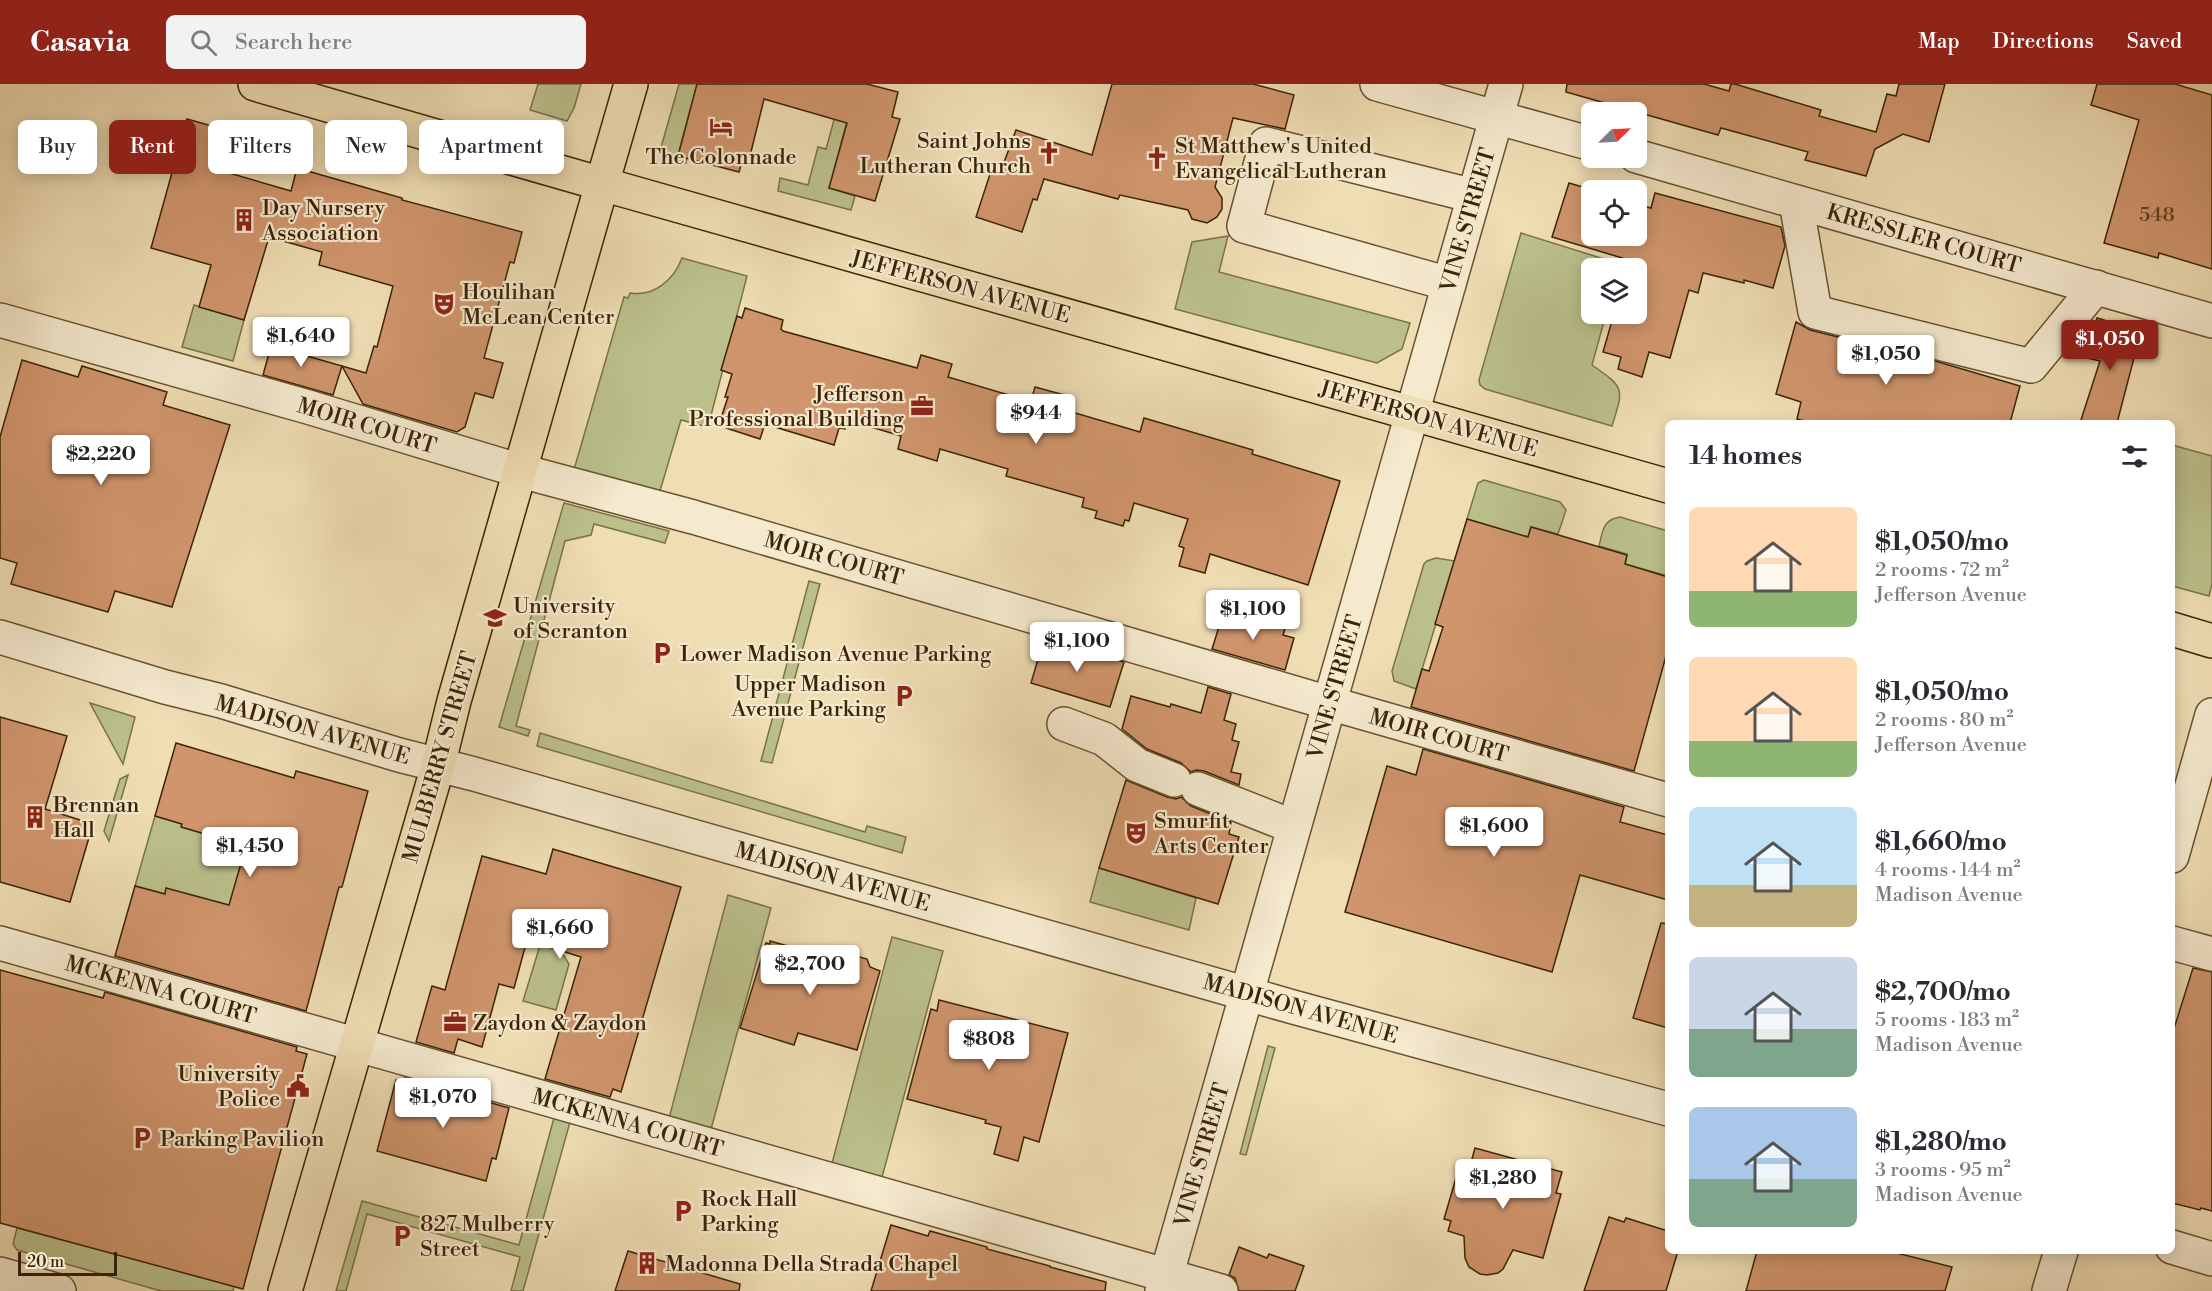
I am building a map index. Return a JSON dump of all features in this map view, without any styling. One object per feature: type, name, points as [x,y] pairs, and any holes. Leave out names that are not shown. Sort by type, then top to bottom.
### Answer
[{"type":"main road","name":"JEFFERSON AVENUE","points":[[255,84],[1665,485]]},
{"type":"main road","name":"MULBERRY STREET","points":[[285,1291],[438,766],[454,701],[631,84]]},
{"type":"main road","points":[[2175,631],[2212,641]]},
{"type":"street","points":[[1377,84],[1581,141]]},
{"type":"street","name":"VINE STREET","points":[[1164,1283],[1506,84]]},
{"type":"street","points":[[1449,284],[1244,226],[1266,144],[1474,196]]},
{"type":"street","name":"KRESSLER COURT","points":[[1647,159],[2212,321]]},
{"type":"street","points":[[1796,202],[1815,312],[2031,366],[2096,287]]},
{"type":"street","name":"MOIR COURT","points":[[0,320],[308,407],[521,471],[693,517],[1665,799]]},
{"type":"street","name":"MADISON AVENUE","points":[[0,637],[438,766],[1665,1108]]},
{"type":"street","points":[[2175,845],[2212,715]]},
{"type":"street","points":[[1064,724],[1104,739],[1137,765],[1294,827]]},
{"type":"street","name":"MCKENNA COURT","points":[[0,943],[357,1045],[1164,1283],[1221,1291]]},
{"type":"street","points":[[2175,944],[2212,954]]},
{"type":"street","points":[[2175,1248],[2212,1259]]},
{"type":"street","points":[[2049,1291],[2060,1254]]},
{"type":"street","points":[[0,1274],[59,1291]]},
{"type":"green space","points":[[538,84],[581,84],[574,108],[567,121],[530,110]]},
{"type":"green space","points":[[679,84],[697,84],[678,155],[687,158],[686,163],[663,157],[660,151]]},
{"type":"green space","points":[[844,84],[857,84],[829,188],[855,196],[851,210],[778,191],[780,178],[808,185],[818,147],[826,149]]},
{"type":"green space","points":[[1521,233],[1601,258],[1581,258],[1581,324],[1603,324],[1592,365],[1611,379],[1619,390],[1619,404],[1612,426],[1485,389],[1480,385],[1479,380]]},
{"type":"green space","points":[[1228,236],[1219,272],[1410,323],[1402,349],[1377,363],[1175,309],[1192,242]]},
{"type":"green space","points":[[682,258],[747,276],[708,427],[681,420],[657,501],[573,473],[624,297],[628,298],[630,293],[648,292],[662,285],[674,273]]},
{"type":"green space","points":[[194,305],[244,320],[233,361],[182,347]]},
{"type":"green space","points":[[2175,446],[2212,456],[2212,584],[2209,596],[2175,587]]},
{"type":"green space","points":[[1484,480],[1560,502],[1566,510],[1558,534],[1531,527],[1528,537],[1467,519],[1478,483]]},
{"type":"green space","points":[[564,503],[669,531],[665,543],[594,524],[591,535],[565,541],[516,726],[530,730],[528,736],[499,727]]},
{"type":"green space","points":[[1620,517],[1665,530],[1665,575],[1625,564],[1627,554],[1599,546],[1606,524]]},
{"type":"green space","points":[[1436,558],[1455,561],[1416,689],[1394,681],[1392,671],[1424,564]]},
{"type":"green space","points":[[809,581],[820,584],[772,763],[761,761]]},
{"type":"green space","points":[[90,703],[135,717],[123,764]]},
{"type":"green space","points":[[540,733],[865,832],[867,826],[906,837],[902,853],[537,746]]},
{"type":"green space","points":[[128,775],[109,841],[104,831],[120,779]]},
{"type":"green space","points":[[155,816],[215,837],[247,843],[229,908],[166,889],[165,894],[135,886]]},
{"type":"green space","points":[[1099,868],[1196,898],[1189,930],[1090,902]]},
{"type":"green space","points":[[728,895],[771,908],[710,1133],[668,1122]]},
{"type":"green space","points":[[545,929],[548,930],[569,964],[556,1010],[523,1001]]},
{"type":"green space","points":[[892,937],[943,951],[881,1181],[831,1167]]},
{"type":"green space","points":[[1268,1046],[1275,1048],[1246,1155],[1240,1154]]},
{"type":"green space","points":[[554,1118],[570,1122],[523,1291],[511,1291],[520,1257],[367,1214],[346,1291],[336,1291],[362,1201],[519,1245]]},
{"type":"green space","points":[[17,1228],[234,1286],[233,1291],[161,1291],[17,1250],[13,1244]]},
{"type":"building","points":[[697,84],[867,84],[898,92],[892,117],[900,119],[875,201],[829,188],[847,123],[764,99],[750,156],[744,154],[739,172],[678,156]]},
{"type":"building","name":"St Matthew's United Evangelical Lutheran","points":[[1112,84],[1253,84],[1294,95],[1285,129],[1233,118],[1215,187],[1222,198],[1222,209],[1217,217],[1207,223],[1192,219],[1188,210],[1120,195],[1118,199],[1044,179],[1037,200],[1033,199],[1022,232],[976,217],[994,162],[1003,165],[1016,130],[1092,155]]},
{"type":"building","points":[[1567,84],[1704,84],[1729,91],[1731,84],[1735,84],[1821,110],[1819,116],[1876,132],[1887,94],[1896,96],[1899,84],[1945,84],[1929,142],[1903,134],[1875,149],[1866,176],[1805,160],[1808,152],[1721,128],[1718,135],[1647,115],[1647,102],[1601,102],[1566,92]]},
{"type":"building","points":[[2097,84],[2175,84],[2212,95],[2212,269],[2159,253],[2158,258],[2104,243],[2139,120],[2091,105]]},
{"type":"building","points":[[196,122],[208,125],[208,174],[233,174],[291,191],[295,174],[313,173],[402,198],[402,200],[522,232],[514,263],[510,262],[484,358],[503,363],[493,398],[475,393],[465,427],[457,432],[363,404],[342,366],[366,373],[374,346],[377,347],[393,286],[319,265],[322,252],[269,237],[244,320],[199,307],[211,265],[151,248],[172,174],[196,174]]},
{"type":"building","points":[[1569,183],[1581,186],[1581,246],[1552,237]]},
{"type":"building","points":[[1655,193],[1781,227],[1785,246],[1773,288],[1703,273],[1698,293],[1689,290],[1670,358],[1649,352],[1642,377],[1618,369],[1621,357],[1603,352],[1611,324],[1647,324],[1647,258],[1622,258],[1582,246],[1647,246],[1647,207],[1651,208]]},
{"type":"building","points":[[745,308],[783,320],[781,329],[783,331],[917,368],[921,355],[952,364],[948,377],[1031,401],[1035,387],[1068,396],[1065,410],[1140,432],[1144,418],[1253,450],[1252,454],[1340,481],[1308,585],[1210,554],[1205,573],[1179,566],[1184,548],[1179,546],[1188,519],[1134,503],[1129,521],[1125,520],[1123,526],[1095,518],[1097,511],[1082,507],[1084,498],[1006,476],[1008,469],[940,449],[937,461],[898,449],[901,436],[848,420],[845,429],[839,428],[834,445],[765,424],[760,439],[726,428],[729,417],[722,415],[732,374],[721,370],[737,316],[742,318]]},
{"type":"building","points":[[2097,318],[2141,331],[2118,420],[2081,420],[2100,361],[2087,358]]},
{"type":"building","points":[[1796,322],[1810,330],[1935,361],[2020,386],[2011,420],[1801,420],[1797,419],[1801,402],[1776,394]]},
{"type":"building","points":[[273,339],[309,350],[307,356],[342,366],[333,395],[263,375]]},
{"type":"building","points":[[22,360],[78,377],[82,366],[167,392],[163,405],[230,425],[172,607],[115,591],[108,612],[11,584],[17,563],[0,558],[0,437]]},
{"type":"building","points":[[1467,519],[1528,537],[1531,527],[1627,555],[1625,564],[1665,576],[1665,660],[1634,771],[1411,707],[1422,669],[1429,671],[1443,627],[1435,624]]},
{"type":"building","points":[[1224,611],[1285,629],[1283,635],[1294,638],[1285,670],[1212,649]]},
{"type":"building","points":[[1044,639],[1124,662],[1110,707],[1031,683]]},
{"type":"building","points":[[1208,687],[1231,694],[1224,720],[1236,724],[1232,740],[1239,742],[1231,772],[1241,774],[1239,785],[1204,771],[1191,772],[1181,763],[1147,749],[1122,729],[1131,696],[1201,713]]},
{"type":"building","name":"Brennan Hall","points":[[0,717],[67,736],[45,809],[93,824],[70,902],[0,882]]},
{"type":"building","points":[[176,743],[294,778],[296,771],[368,791],[342,887],[339,887],[306,1011],[115,956],[135,886],[165,894],[166,888],[229,905],[246,846],[181,827],[182,824],[155,816]]},
{"type":"building","points":[[1423,749],[1624,807],[1620,822],[1665,834],[1665,899],[1580,875],[1552,972],[1345,912],[1387,766],[1416,775]]},
{"type":"building","name":"Smurfit Arts Center","points":[[1126,780],[1167,797],[1176,799],[1181,797],[1191,806],[1231,822],[1229,834],[1239,837],[1218,904],[1099,868]]},
{"type":"building","points":[[553,849],[681,887],[621,1092],[613,1089],[610,1097],[545,1079],[581,957],[527,940],[514,988],[499,984],[482,1047],[458,1039],[454,1053],[416,1042],[432,986],[445,990],[482,856],[546,874]]},
{"type":"building","points":[[1661,923],[1665,924],[1665,1027],[1633,1018]]},
{"type":"building","points":[[770,941],[837,960],[849,954],[867,959],[870,967],[880,971],[857,1050],[798,1033],[794,1045],[740,1028],[766,943],[770,944]]},
{"type":"building","points":[[2193,968],[2212,972],[2212,1211],[2175,1204],[2175,1025]]},
{"type":"building","name":"Parking Pavilion","points":[[0,970],[103,998],[105,992],[297,1047],[296,1051],[307,1054],[243,1289],[0,1223]]},
{"type":"building","points":[[939,1000],[1068,1033],[1039,1142],[1024,1137],[1018,1161],[994,1154],[1001,1127],[985,1123],[986,1120],[907,1099],[931,1009],[937,1011]]},
{"type":"building","points":[[405,1078],[509,1108],[496,1159],[492,1158],[486,1181],[377,1151],[396,1080],[404,1083]]},
{"type":"building","points":[[1475,1148],[1562,1172],[1556,1193],[1561,1194],[1543,1258],[1513,1250],[1503,1269],[1498,1273],[1480,1274],[1469,1267],[1465,1258],[1464,1236],[1448,1231],[1451,1221],[1444,1219],[1456,1178],[1466,1181]]},
{"type":"building","points":[[1609,1217],[1624,1222],[1626,1218],[1665,1230],[1665,1254],[1677,1254],[1666,1291],[1584,1291]]},
{"type":"building","points":[[891,1225],[928,1236],[930,1231],[1106,1282],[1105,1291],[871,1291]]},
{"type":"building","points":[[1239,1247],[1267,1258],[1269,1254],[1304,1266],[1295,1291],[1239,1291],[1235,1278],[1229,1275]]},
{"type":"building","name":"Madonna Della Strada Chapel","points":[[628,1251],[740,1284],[739,1291],[615,1291]]},
{"type":"building","points":[[1756,1254],[1901,1254],[1952,1267],[1945,1291],[1746,1291]]},
{"type":"place","name":"The Colonnade","points":[[721,127]]},
{"type":"place","name":"Saint Johns Lutheran Church","points":[[1049,153]]},
{"type":"place","name":"St Matthew's United Evangelical Lutheran","points":[[1157,158]]},
{"type":"place","name":"Day Nursery Association","points":[[244,220]]},
{"type":"place","name":"Houlihan McLean Center","points":[[444,304]]},
{"type":"place","name":"Jefferson Professional Building","points":[[922,406]]},
{"type":"place","name":"University of Scranton","points":[[495,618]]},
{"type":"place","name":"Lower Madison Avenue Parking","points":[[662,653]]},
{"type":"place","name":"Upper Madison Avenue Parking","points":[[904,696]]},
{"type":"place","name":"Brennan Hall","points":[[35,817]]},
{"type":"place","name":"Smurfit Arts Center","points":[[1136,833]]},
{"type":"place","name":"Zaydon & Zaydon","points":[[455,1022]]},
{"type":"place","name":"University Police","points":[[298,1086]]},
{"type":"place","name":"Parking Pavilion","points":[[142,1138]]},
{"type":"place","name":"Rock Hall Parking","points":[[683,1211]]},
{"type":"place","name":"827 Mulberry Street","points":[[402,1236]]},
{"type":"place","name":"Madonna Della Strada Chapel","points":[[647,1263]]}]
